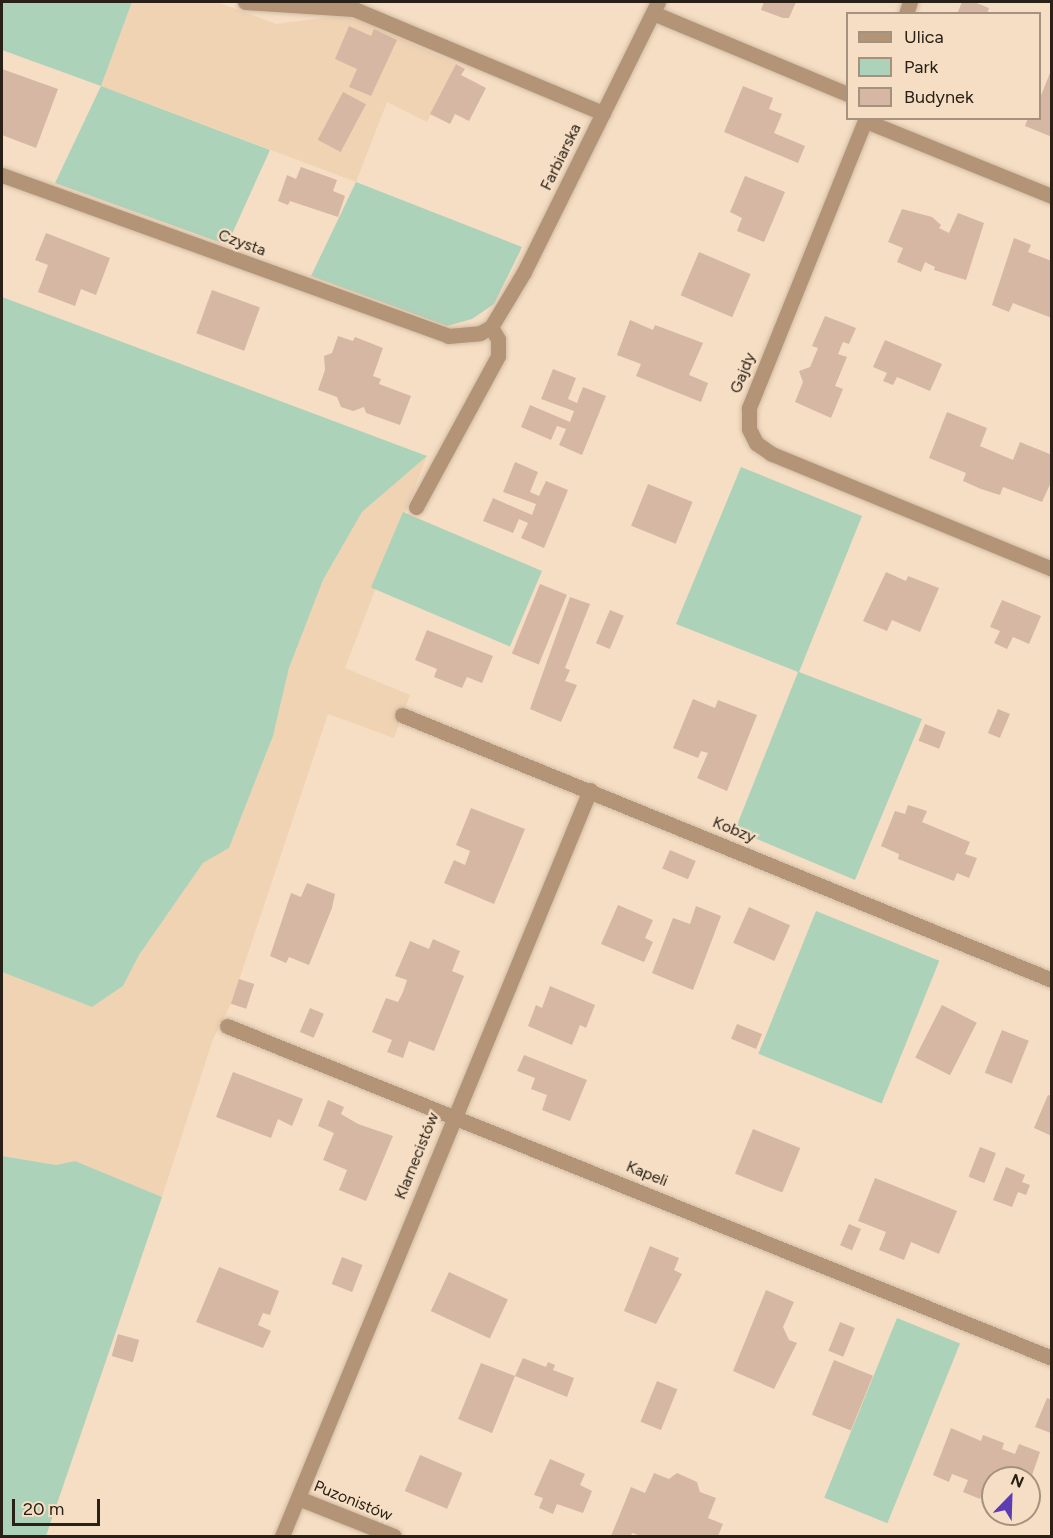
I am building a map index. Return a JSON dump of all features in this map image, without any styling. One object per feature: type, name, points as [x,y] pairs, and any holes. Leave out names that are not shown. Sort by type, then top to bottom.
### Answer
[{"type":"street","points":[[245,2],[354,9],[603,113]]},
{"type":"street","points":[[656,7],[846,93]]},
{"type":"street","name":"Farbiarska","points":[[491,327],[524,272],[656,7]]},
{"type":"street","points":[[866,120],[1052,196]]},
{"type":"street","name":"Gajdy","points":[[866,120],[749,408],[749,429],[756,443],[771,454],[1052,569]]},
{"type":"street","name":"Czysta","points":[[2,175],[448,336],[471,335],[491,327]]},
{"type":"street","points":[[416,507],[498,356],[498,339],[491,327]]},
{"type":"street","name":"Kobzy","points":[[402,715],[1052,980]]},
{"type":"street","name":"Klarnecistów","points":[[282,1536],[453,1116],[590,790]]},
{"type":"street","name":"Kapeli","points":[[227,1026],[1052,1358]]},
{"type":"street","name":"Puzonistów","points":[[298,1498],[394,1536]]},
{"type":"shaded area","points":[[132,2],[217,2],[276,24],[338,16],[358,19],[456,64],[427,122],[387,102],[356,182],[101,86]]},
{"type":"shaded area","points":[[427,456],[345,668],[410,695],[394,738],[328,714],[231,1004],[213,1039],[162,1197],[75,1161],[56,1165],[2,1156],[2,972],[92,1007],[123,986],[139,955],[203,863],[229,848],[273,736],[289,668],[323,580],[362,512]]},
{"type":"green space","points":[[2,2],[132,2],[101,86],[2,50]]},
{"type":"green space","points":[[101,86],[270,150],[227,245],[55,183]]},
{"type":"green space","points":[[356,182],[522,247],[494,304],[472,319],[447,326],[311,276]]},
{"type":"green space","points":[[2,297],[427,456],[362,512],[323,580],[289,668],[273,736],[229,848],[203,863],[139,955],[123,986],[92,1007],[2,972]]},
{"type":"green space","points":[[741,467],[862,516],[799,672],[922,719],[855,880],[735,830],[798,672],[676,624]]},
{"type":"green space","points":[[403,512],[542,571],[510,646],[371,587]]},
{"type":"green space","points":[[816,911],[939,961],[882,1104],[758,1054]]},
{"type":"green space","points":[[2,1156],[56,1165],[75,1161],[162,1197],[46,1536],[2,1536]]},
{"type":"green space","points":[[897,1318],[960,1343],[887,1523],[824,1498]]},
{"type":"building","points":[[764,2],[796,2],[789,18],[783,18],[761,10]]},
{"type":"building","points":[[962,2],[974,2],[989,8],[988,12],[958,12]]},
{"type":"building","points":[[349,26],[371,36],[374,29],[397,40],[371,96],[349,87],[357,69],[335,59]]},
{"type":"building","points":[[456,64],[465,69],[461,75],[486,88],[469,121],[455,114],[450,124],[430,114]]},
{"type":"building","points":[[2,69],[58,89],[36,148],[2,135]]},
{"type":"building","points":[[1052,73],[1052,137],[1025,126],[1027,120],[1041,120],[1041,96]]},
{"type":"building","points":[[743,86],[773,98],[769,109],[782,114],[774,133],[805,146],[798,163],[724,132]]},
{"type":"building","points":[[343,92],[366,104],[341,152],[318,140]]},
{"type":"building","points":[[301,167],[337,180],[333,191],[345,196],[338,217],[290,201],[288,205],[278,201],[287,175],[296,179]]},
{"type":"building","points":[[745,176],[785,192],[764,242],[737,231],[742,218],[730,212]]},
{"type":"building","points":[[902,209],[932,217],[941,225],[939,228],[949,233],[958,213],[984,223],[966,280],[934,270],[935,267],[925,262],[921,272],[897,262],[903,248],[888,242]]},
{"type":"building","points":[[46,233],[110,258],[96,295],[81,289],[75,306],[38,292],[48,265],[35,260]]},
{"type":"building","points":[[1014,238],[1031,245],[1028,252],[1052,261],[1052,318],[1013,303],[1009,312],[992,305]]},
{"type":"building","points":[[699,252],[751,274],[732,317],[681,295]]},
{"type":"building","points":[[212,290],[260,307],[244,351],[196,333]]},
{"type":"building","points":[[825,316],[856,328],[849,344],[843,342],[838,354],[847,357],[835,386],[843,389],[831,418],[795,402],[803,382],[799,371],[810,367],[818,348],[812,346]]},
{"type":"building","points":[[630,320],[653,330],[655,325],[703,343],[689,375],[708,383],[701,402],[636,376],[641,364],[617,355]]},
{"type":"building","points":[[338,336],[353,341],[355,337],[383,348],[373,376],[381,379],[379,384],[411,396],[400,425],[366,413],[364,407],[353,411],[341,407],[337,397],[318,390],[325,370],[324,356],[332,353]]},
{"type":"building","points":[[885,340],[942,364],[930,391],[897,377],[893,385],[883,381],[887,373],[873,367]]},
{"type":"building","points":[[553,369],[576,378],[568,399],[577,403],[583,387],[606,396],[582,455],[559,445],[566,429],[557,426],[551,440],[521,427],[530,405],[570,422],[574,411],[541,399]]},
{"type":"building","points":[[947,412],[987,428],[980,446],[1013,460],[1020,442],[1052,455],[1052,480],[1042,502],[1003,487],[1000,495],[981,489],[963,481],[966,473],[929,458]]},
{"type":"building","points":[[515,462],[538,472],[530,492],[539,496],[546,481],[568,490],[544,548],[521,538],[528,523],[519,519],[513,533],[483,521],[493,498],[532,515],[536,504],[503,492]]},
{"type":"building","points":[[648,484],[693,502],[676,544],[631,526]]},
{"type":"building","points":[[886,572],[906,581],[908,576],[939,588],[920,632],[892,620],[887,631],[863,621]]},
{"type":"building","points":[[540,584],[567,595],[539,664],[512,654]]},
{"type":"building","points":[[570,597],[590,604],[565,668],[570,670],[565,681],[577,685],[561,722],[530,709]]},
{"type":"building","points":[[1002,600],[1041,616],[1029,644],[1013,637],[1007,649],[994,643],[1000,631],[990,627]]},
{"type":"building","points":[[610,610],[624,616],[610,649],[596,643]]},
{"type":"building","points":[[427,630],[493,656],[482,683],[467,677],[462,688],[434,677],[437,669],[415,660]]},
{"type":"building","points":[[693,699],[715,708],[718,700],[757,715],[727,791],[697,778],[708,753],[701,751],[698,758],[673,748]]},
{"type":"building","points":[[998,709],[1010,714],[1000,738],[988,733]]},
{"type":"building","points":[[925,724],[946,732],[939,749],[919,741]]},
{"type":"building","points":[[908,805],[927,811],[922,822],[970,842],[965,854],[977,858],[969,878],[957,873],[954,881],[898,859],[899,854],[881,846],[895,811],[905,814]]},
{"type":"building","points":[[471,808],[525,829],[494,904],[444,883],[454,860],[465,865],[470,851],[456,845]]},
{"type":"building","points":[[670,850],[696,861],[688,879],[662,868]]},
{"type":"building","points":[[307,883],[335,894],[332,908],[309,965],[289,957],[286,963],[270,956],[291,893],[301,897]]},
{"type":"building","points":[[618,905],[653,920],[645,938],[653,942],[644,962],[601,944]]},
{"type":"building","points":[[696,906],[721,916],[693,990],[652,973],[673,918],[690,924]]},
{"type":"building","points":[[749,907],[790,925],[774,961],[733,943]]},
{"type":"building","points":[[433,939],[460,951],[452,971],[464,976],[434,1051],[409,1041],[403,1058],[387,1052],[392,1040],[372,1032],[386,998],[398,1002],[403,992],[407,980],[395,976],[410,941],[429,949]]},
{"type":"building","points":[[239,979],[254,984],[246,1009],[231,1004]]},
{"type":"building","points":[[550,986],[595,1005],[586,1028],[580,1025],[572,1045],[528,1026],[536,1005],[542,1008]]},
{"type":"building","points":[[942,1005],[977,1023],[950,1075],[915,1058]]},
{"type":"building","points":[[310,1008],[324,1014],[314,1038],[300,1032]]},
{"type":"building","points":[[737,1024],[762,1034],[756,1049],[731,1039]]},
{"type":"building","points":[[1002,1030],[1029,1041],[1012,1084],[985,1073]]},
{"type":"building","points":[[524,1055],[587,1080],[570,1121],[542,1110],[547,1095],[531,1089],[535,1078],[517,1071]]},
{"type":"building","points":[[233,1072],[303,1099],[292,1126],[278,1119],[271,1138],[216,1117]]},
{"type":"building","points":[[1048,1095],[1052,1096],[1052,1136],[1034,1128]]},
{"type":"building","points":[[328,1100],[344,1107],[341,1114],[358,1124],[393,1136],[366,1201],[339,1190],[347,1170],[323,1160],[334,1133],[318,1126]]},
{"type":"building","points":[[753,1129],[800,1148],[782,1193],[735,1174]]},
{"type":"building","points":[[980,1147],[996,1153],[984,1183],[969,1177]]},
{"type":"building","points":[[1006,1167],[1025,1175],[1022,1182],[1030,1185],[1026,1195],[1018,1192],[1012,1207],[993,1200]]},
{"type":"building","points":[[875,1178],[957,1211],[939,1254],[911,1242],[904,1260],[879,1250],[886,1232],[858,1221]]},
{"type":"building","points":[[849,1224],[861,1229],[852,1250],[840,1245]]},
{"type":"building","points":[[650,1246],[679,1258],[674,1270],[682,1274],[656,1324],[624,1311]]},
{"type":"building","points":[[342,1257],[363,1265],[352,1292],[332,1284]]},
{"type":"building","points":[[219,1267],[279,1291],[270,1315],[263,1313],[258,1325],[271,1331],[263,1348],[196,1322]]},
{"type":"building","points":[[449,1272],[508,1299],[490,1338],[431,1311]]},
{"type":"building","points":[[766,1290],[794,1302],[783,1327],[789,1340],[797,1343],[774,1389],[733,1371]]},
{"type":"building","points":[[840,1322],[855,1328],[843,1357],[828,1351]]},
{"type":"building","points":[[118,1334],[139,1340],[133,1362],[112,1356]]},
{"type":"building","points":[[523,1358],[546,1367],[548,1362],[555,1365],[553,1370],[574,1378],[567,1397],[515,1376]]},
{"type":"building","points":[[834,1360],[873,1376],[851,1430],[812,1415]]},
{"type":"building","points":[[481,1363],[515,1376],[492,1433],[458,1419]]},
{"type":"building","points":[[657,1381],[677,1389],[661,1430],[641,1422]]},
{"type":"building","points":[[1047,1398],[1052,1400],[1051,1433],[1035,1427]]},
{"type":"building","points":[[951,1428],[981,1441],[983,1435],[1004,1443],[1002,1449],[1015,1454],[1019,1444],[1040,1452],[1035,1466],[981,1466],[980,1499],[963,1492],[968,1480],[952,1474],[949,1482],[933,1475]]},
{"type":"building","points":[[420,1455],[462,1473],[447,1509],[405,1491]]},
{"type":"building","points":[[550,1459],[585,1474],[580,1485],[592,1491],[583,1513],[557,1504],[553,1514],[539,1508],[543,1498],[534,1495]]},
{"type":"building","points":[[654,1473],[669,1479],[677,1473],[697,1482],[700,1492],[716,1498],[708,1518],[723,1524],[718,1536],[641,1536],[632,1533],[631,1536],[611,1536],[631,1487],[645,1493]]}]
